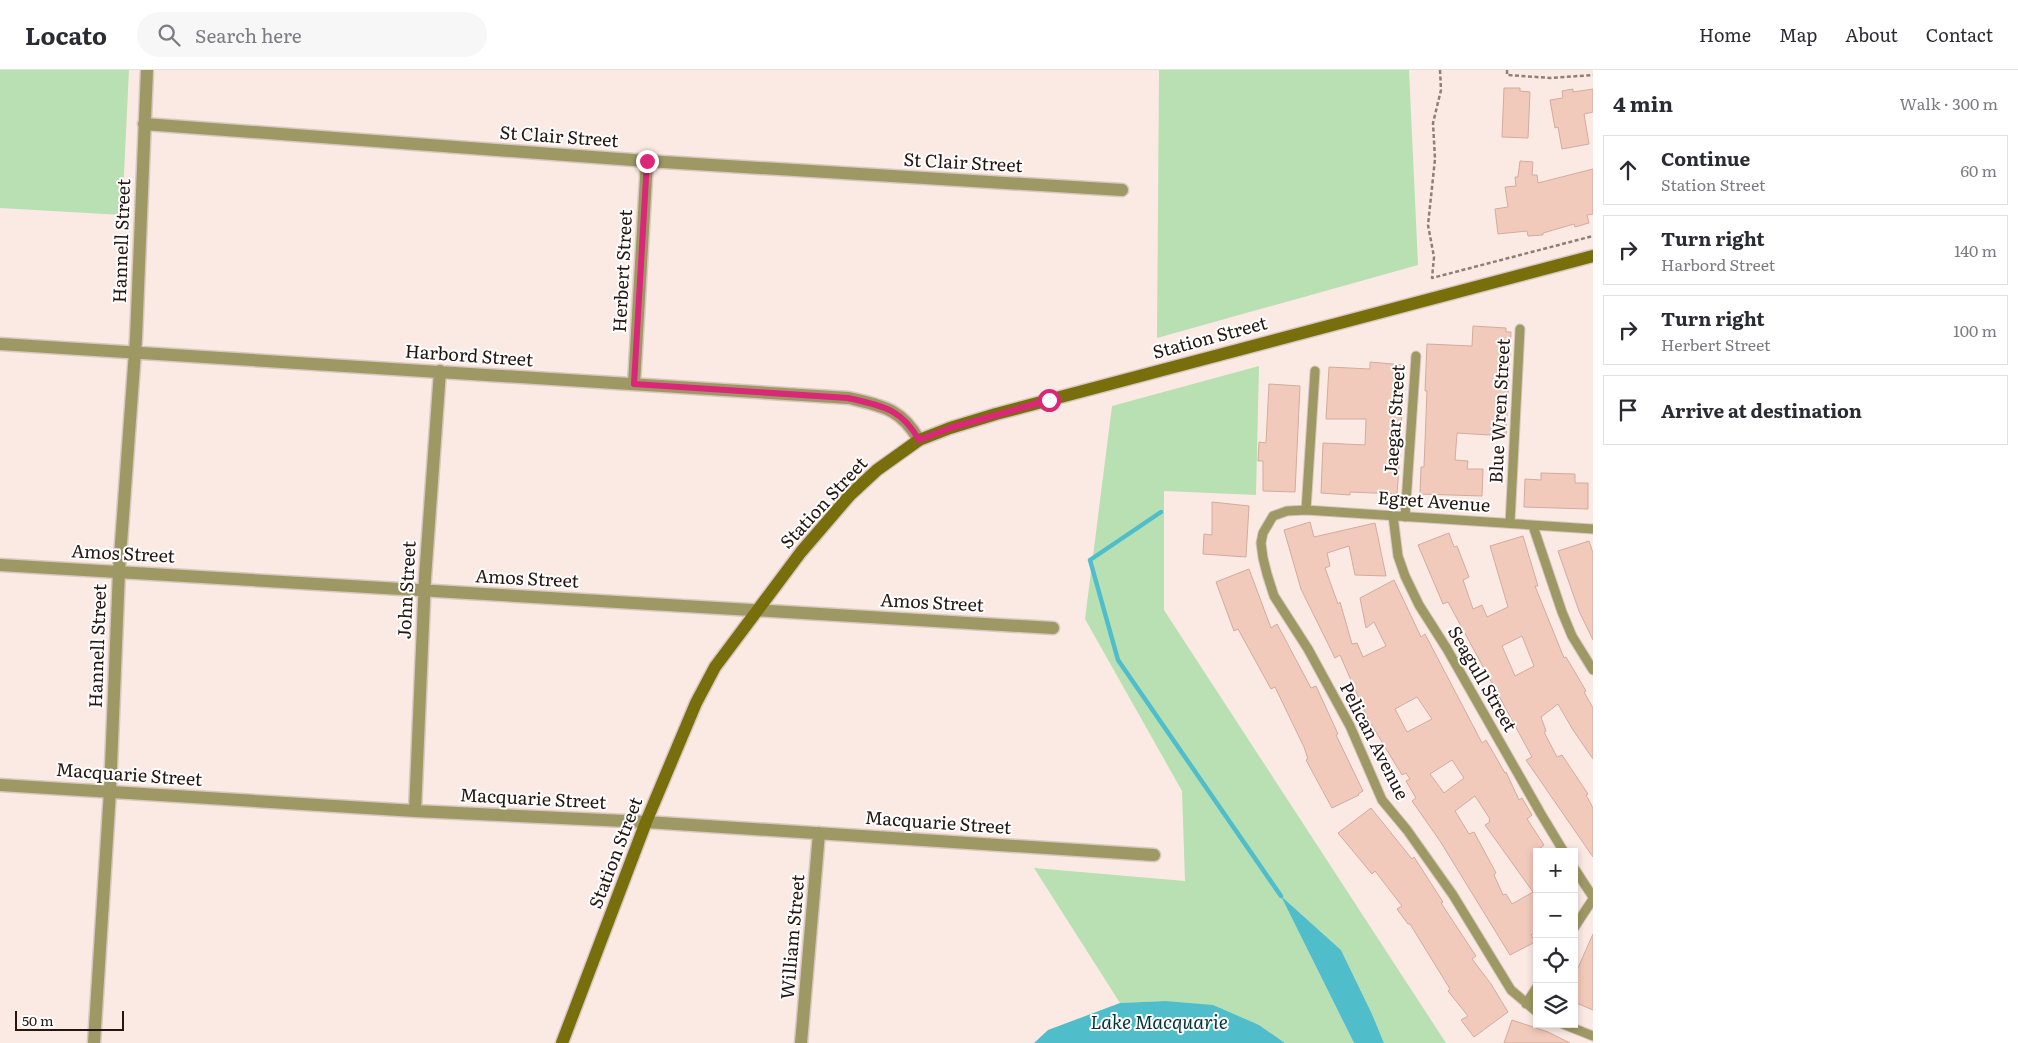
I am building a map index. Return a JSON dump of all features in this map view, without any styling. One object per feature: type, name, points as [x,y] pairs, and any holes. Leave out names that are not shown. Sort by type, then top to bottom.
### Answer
[{"type":"street","name":"Hannell Street","points":[[94,1043],[110,791],[119,572],[136,352],[147,70]]},
{"type":"street","name":"St Clair Street","points":[[144,124],[647,161],[1122,190]]},
{"type":"street","name":"Herbert Street","points":[[634,384],[647,161]]},
{"type":"street","name":"Station Street","points":[[562,1043],[646,822],[696,703],[715,667],[801,552],[850,495],[883,466],[919,440],[950,428],[1593,256]]},
{"type":"street","name":"Harbord Street","points":[[0,344],[848,398],[892,410],[907,422],[919,440]]},
{"type":"street","name":"John Street","points":[[415,811],[424,591],[440,371]]},
{"type":"street","name":"Amos Street","points":[[0,565],[1053,628]]},
{"type":"street","name":"Macquarie Street","points":[[0,785],[415,811],[646,822],[1154,855]]},
{"type":"street","name":"William Street","points":[[801,1043],[819,833]]},
{"type":"lane","name":"Blue Wren Street","points":[[1510,524],[1520,329]]},
{"type":"lane","name":"Jaegar Street","points":[[1405,517],[1416,356]]},
{"type":"lane","points":[[1306,510],[1315,371]]},
{"type":"lane","name":"Egret Avenue","points":[[1273,516],[1287,511],[1306,510],[1593,529]]},
{"type":"lane","name":"Pelican Avenue","points":[[1273,516],[1268,523],[1261,543],[1266,574],[1274,596],[1308,649],[1350,726],[1382,800],[1407,830],[1453,895],[1512,990],[1533,1009]]},
{"type":"lane","name":"Seagull Street","points":[[1393,516],[1398,556],[1419,605],[1447,648],[1562,848]]},
{"type":"lane","points":[[1533,526],[1572,636],[1593,670]]},
{"type":"lane","points":[[1578,874],[1593,898],[1578,922]]},
{"type":"lane","points":[[1526,1004],[1533,993]]},
{"type":"lane","points":[[1573,1028],[1593,1036]]},
{"type":"path","points":[[1440,70],[1441,90],[1433,123],[1435,159],[1428,225],[1434,257],[1432,278],[1593,236]]},
{"type":"path","points":[[1507,70],[1507,75],[1551,78],[1593,75]]},
{"type":"green space","points":[[0,70],[129,70],[122,215],[0,208]]},
{"type":"green space","points":[[1159,70],[1409,70],[1418,265],[1157,338]]},
{"type":"green space","points":[[1259,366],[1256,495],[1164,491],[1164,610],[1446,1043],[1384,1043],[1341,950],[1282,897],[1354,1043],[1285,1043],[1259,1025],[1165,1001],[1120,1003],[1034,868],[1185,881],[1182,791],[1085,619],[1112,406]]},
{"type":"water","points":[[1281,896],[1341,950],[1384,1043],[1354,1043]]},
{"type":"water","name":"Lake Macquarie","points":[[1165,1001],[1213,1005],[1259,1025],[1285,1043],[1034,1043],[1048,1030],[1120,1003]]},
{"type":"building","points":[[1504,88],[1520,88],[1520,91],[1530,92],[1528,138],[1502,137]]},
{"type":"building","points":[[1573,89],[1573,92],[1593,89],[1593,112],[1584,114],[1589,144],[1562,149],[1558,127],[1555,128],[1550,100],[1563,98],[1562,91]]},
{"type":"building","points":[[1520,161],[1533,162],[1532,175],[1537,175],[1538,183],[1593,169],[1593,214],[1587,215],[1589,223],[1575,227],[1574,224],[1543,233],[1543,235],[1528,236],[1527,231],[1498,234],[1495,209],[1508,207],[1505,187],[1516,186],[1515,177],[1518,177]]},
{"type":"building","points":[[1473,326],[1506,328],[1506,332],[1511,332],[1506,436],[1457,433],[1455,460],[1468,461],[1467,469],[1483,469],[1482,496],[1420,494],[1421,467],[1424,467],[1427,344],[1472,346]]},
{"type":"building","points":[[1370,362],[1404,365],[1403,381],[1400,381],[1399,402],[1402,402],[1397,494],[1350,492],[1350,495],[1321,493],[1323,443],[1365,445],[1366,419],[1326,419],[1329,367],[1370,369]]},
{"type":"building","points":[[1269,384],[1300,386],[1295,492],[1263,491],[1263,461],[1258,461],[1259,442],[1266,443]]},
{"type":"building","points":[[1541,473],[1575,474],[1575,483],[1588,483],[1588,509],[1524,507],[1525,479],[1541,480]]},
{"type":"building","points":[[1212,502],[1249,506],[1246,557],[1203,554],[1204,534],[1212,535]]},
{"type":"building","points":[[1310,522],[1314,537],[1375,523],[1386,576],[1355,575],[1349,546],[1327,553],[1330,566],[1325,568],[1338,604],[1340,602],[1352,644],[1357,643],[1363,657],[1386,646],[1374,622],[1366,628],[1360,598],[1394,580],[1421,637],[1425,634],[1482,743],[1486,740],[1506,772],[1519,800],[1522,798],[1532,815],[1527,819],[1544,845],[1540,848],[1533,848],[1533,892],[1533,893],[1533,934],[1531,935],[1533,943],[1510,955],[1440,841],[1412,801],[1416,798],[1406,781],[1410,779],[1406,773],[1402,775],[1368,719],[1340,655],[1335,658],[1301,589],[1284,530]],"holes":[[[1417,697],[1432,719],[1407,732],[1395,709]],[[1452,760],[1464,778],[1444,793],[1430,774]],[[1475,796],[1490,819],[1490,822],[1485,825],[1533,892],[1512,904],[1506,894],[1503,895],[1494,875],[1496,873],[1474,832],[1469,834],[1455,811]]]},
{"type":"building","points":[[1449,533],[1454,547],[1457,546],[1469,577],[1463,580],[1473,609],[1482,605],[1487,617],[1508,607],[1490,546],[1523,536],[1538,586],[1535,586],[1564,658],[1566,657],[1586,691],[1584,692],[1593,708],[1593,759],[1558,704],[1541,717],[1546,731],[1544,732],[1557,757],[1562,755],[1588,794],[1586,795],[1593,808],[1593,857],[1526,760],[1532,757],[1448,602],[1443,604],[1418,545]],"holes":[[[1522,636],[1534,666],[1515,676],[1502,646]]]},
{"type":"building","points":[[1589,541],[1593,553],[1593,640],[1579,611],[1558,551]]},
{"type":"building","points":[[1249,569],[1271,628],[1277,624],[1311,688],[1316,686],[1338,734],[1336,735],[1363,791],[1359,795],[1332,808],[1306,760],[1308,759],[1304,747],[1275,687],[1271,689],[1238,629],[1234,631],[1216,582]]},
{"type":"building","points":[[1371,808],[1412,859],[1414,857],[1443,902],[1441,903],[1476,956],[1472,959],[1491,984],[1508,1012],[1474,1037],[1461,1020],[1468,1016],[1448,991],[1450,989],[1410,924],[1408,924],[1397,909],[1402,906],[1375,871],[1372,874],[1338,833]]},
{"type":"building","points":[[1593,934],[1593,1010],[1578,1004],[1578,968]]},
{"type":"building","points":[[1512,1020],[1548,1032],[1570,1043],[1504,1043]]},
{"type":"waterway","points":[[1161,512],[1090,560],[1118,660],[1281,896]]},
{"type":"route","points":[[647,161],[634,384],[848,398],[892,410],[907,422],[919,440],[950,428],[1049,400]]}]
